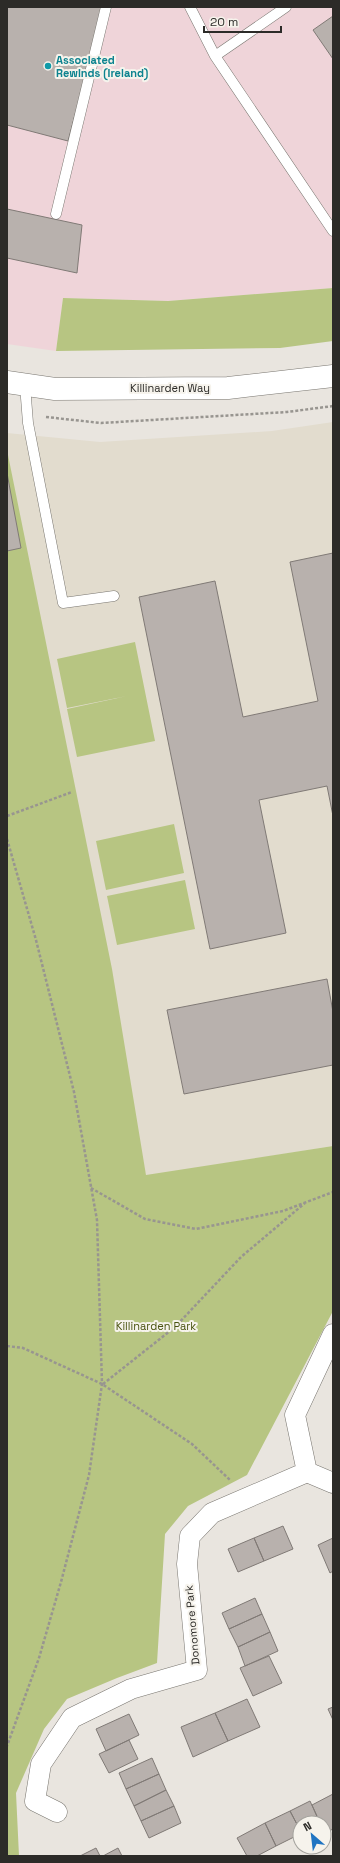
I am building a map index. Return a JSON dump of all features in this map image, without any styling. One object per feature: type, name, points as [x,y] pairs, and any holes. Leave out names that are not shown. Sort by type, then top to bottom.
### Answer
[{"type":"street","name":"Killinarden Way","points":[[16,383],[55,389],[228,388],[333,376]]},
{"type":"street","points":[[333,1334],[295,1415],[306,1472],[333,1483]]},
{"type":"street","name":"Donomore Park","points":[[57,1812],[35,1802],[41,1764],[72,1718],[131,1689],[197,1670],[187,1564],[190,1536],[212,1513],[306,1472]]},
{"type":"lane","points":[[56,214],[106,7]]},
{"type":"lane","points":[[190,7],[215,56],[333,231]]},
{"type":"lane","points":[[215,56],[286,7]]},
{"type":"lane","points":[[16,383],[28,415],[28,423],[63,603],[114,596]]},
{"type":"path","points":[[28,415],[101,423],[287,412],[333,406]]},
{"type":"path","points":[[7,816],[72,792]]},
{"type":"path","points":[[7,839],[36,940],[74,1092],[97,1220],[102,1384],[89,1475],[83,1498],[40,1658],[7,1746]]},
{"type":"path","points":[[90,1187],[146,1219],[196,1229],[283,1211],[333,1192]]},
{"type":"path","points":[[102,1384],[175,1327],[241,1258],[305,1203]]},
{"type":"path","points":[[7,1346],[23,1348],[102,1384],[192,1444],[230,1481]]},
{"type":"shaded area","points":[[7,7],[333,7],[333,288],[168,301],[63,298],[56,351],[7,344]]},
{"type":"shaded area","points":[[333,422],[333,1146],[146,1176],[7,451],[7,433],[100,442],[272,431]]},
{"type":"green space","points":[[333,288],[333,341],[280,348],[56,351],[63,298],[168,301]]},
{"type":"green space","name":"Killinarden Park","points":[[7,450],[112,969],[146,1175],[333,1146],[333,1311],[247,1475],[188,1506],[165,1534],[157,1663],[67,1699],[44,1729],[16,1793],[19,1856],[7,1856]]},
{"type":"green space","points":[[135,642],[155,741],[77,757],[67,709],[127,696],[67,708],[57,659]]},
{"type":"green space","points":[[174,824],[184,873],[106,890],[96,841]]},
{"type":"green space","points":[[185,880],[195,929],[117,945],[107,896]]},
{"type":"building","name":"Associated Rewinds (Ireland)","points":[[7,7],[104,7],[68,141],[7,125]]},
{"type":"building","points":[[333,16],[333,59],[313,30]]},
{"type":"building","points":[[7,209],[82,225],[77,273],[7,258]]},
{"type":"building","points":[[7,473],[21,548],[7,551]]},
{"type":"building","points":[[333,553],[333,816],[327,786],[259,800],[286,933],[210,949],[139,597],[215,581],[243,717],[318,701],[290,562]]},
{"type":"building","points":[[327,979],[333,1012],[333,1065],[184,1094],[167,1010]]},
{"type":"building","points":[[283,1526],[293,1549],[264,1561],[254,1538]]},
{"type":"building","points":[[254,1538],[264,1561],[238,1572],[228,1549]]},
{"type":"building","points":[[333,1538],[333,1571],[330,1573],[318,1545]]},
{"type":"building","points":[[255,1598],[262,1614],[229,1629],[222,1613]]},
{"type":"building","points":[[262,1614],[270,1632],[238,1647],[229,1629]]},
{"type":"building","points":[[270,1632],[278,1651],[245,1666],[238,1647]]},
{"type":"building","points":[[269,1656],[282,1683],[253,1696],[240,1668]]},
{"type":"building","points":[[247,1699],[260,1727],[228,1741],[215,1713]]},
{"type":"building","points":[[333,1707],[333,1720],[328,1709]]},
{"type":"building","points":[[215,1713],[228,1741],[193,1757],[181,1727]]},
{"type":"building","points":[[129,1714],[139,1735],[106,1751],[96,1729]]},
{"type":"building","points":[[129,1740],[138,1759],[109,1773],[99,1754]]},
{"type":"building","points":[[152,1758],[159,1774],[126,1789],[119,1773]]},
{"type":"building","points":[[159,1774],[166,1790],[134,1806],[126,1789]]},
{"type":"building","points":[[166,1790],[174,1806],[141,1821],[134,1806]]},
{"type":"building","points":[[333,1794],[333,1829],[332,1815],[316,1815],[312,1805]]},
{"type":"building","points":[[310,1801],[316,1815],[292,1815],[290,1811]]},
{"type":"building","points":[[174,1806],[181,1823],[149,1838],[141,1821]]},
{"type":"building","points":[[290,1811],[292,1815],[292,1838],[276,1846],[265,1823]]},
{"type":"building","points":[[265,1823],[276,1846],[257,1856],[247,1856],[237,1838]]},
{"type":"building","points":[[96,1848],[100,1856],[80,1856]]},
{"type":"building","points":[[118,1848],[122,1856],[103,1856]]},
{"type":"place","name":"Associated Rewinds (Ireland)","points":[[48,66]]}]
